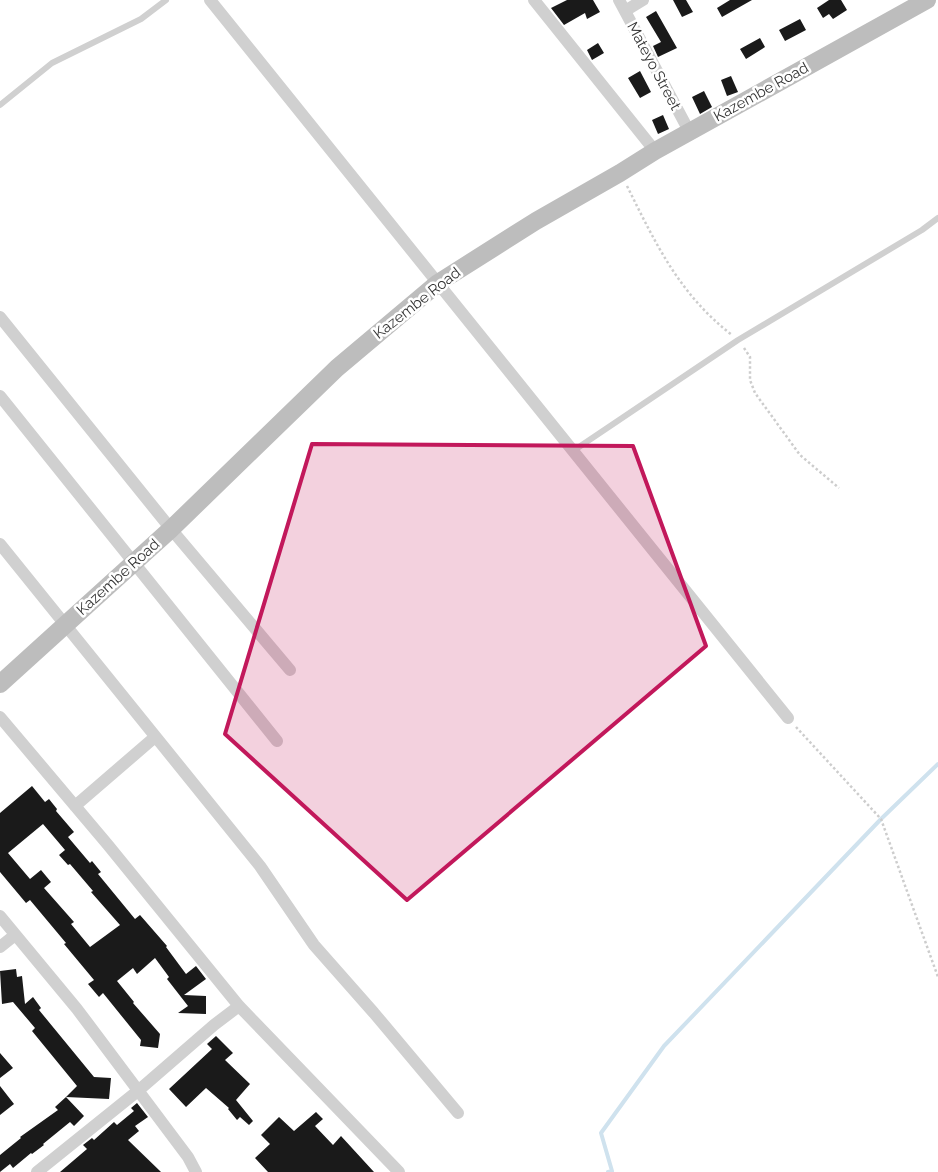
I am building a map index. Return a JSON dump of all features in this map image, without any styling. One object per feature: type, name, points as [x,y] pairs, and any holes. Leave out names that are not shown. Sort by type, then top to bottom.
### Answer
[{"type":"main road","name":"Kazembe Road","points":[[0,684],[170,529],[337,368],[438,283],[536,221],[655,151],[927,0]]},
{"type":"street","points":[[210,0],[788,718]]},
{"type":"street","points":[[534,0],[655,151]]},
{"type":"street","points":[[622,6],[643,0]]},
{"type":"street","name":"Mateyo Street","points":[[622,6],[689,132]]},
{"type":"street","points":[[0,317],[170,529],[290,670]]},
{"type":"street","points":[[0,396],[277,742]]},
{"type":"street","points":[[0,544],[260,866],[314,945],[458,1113]]},
{"type":"street","points":[[0,717],[239,1006],[399,1172]]},
{"type":"street","points":[[75,806],[155,737]]},
{"type":"street","points":[[0,916],[77,1009],[188,1157],[196,1172]]},
{"type":"street","points":[[0,947],[15,935]]},
{"type":"street","points":[[37,1172],[239,1006]]},
{"type":"lane","points":[[0,105],[52,63],[140,19],[166,0]]},
{"type":"lane","points":[[573,451],[738,340],[922,230],[938,218]]},
{"type":"path","points":[[620,173],[672,271],[696,303],[713,320],[738,340],[750,357],[750,380],[755,393],[800,455],[839,488]]},
{"type":"path","points":[[788,718],[880,819],[938,977]]},
{"type":"highlighted area","points":[[312,444],[633,446],[706,646],[407,900],[225,734]]},
{"type":"building","points":[[567,0],[593,0],[600,12],[587,19],[585,13],[564,25],[551,8]]},
{"type":"building","points":[[673,0],[686,0],[693,12],[682,17]]},
{"type":"building","points":[[730,0],[752,0],[722,17],[717,8]]},
{"type":"building","points":[[829,0],[841,0],[847,10],[833,19],[829,14],[823,18],[817,8]]},
{"type":"building","points":[[656,11],[677,48],[658,57],[653,46],[661,42],[646,17]]},
{"type":"building","points":[[800,19],[806,30],[785,41],[779,30]]},
{"type":"building","points":[[760,38],[765,47],[746,59],[740,49]]},
{"type":"building","points":[[598,43],[604,53],[592,60],[587,50]]},
{"type":"building","points":[[640,71],[651,92],[640,98],[628,78]]},
{"type":"building","points":[[731,76],[738,92],[727,96],[721,80]]},
{"type":"building","points":[[704,91],[712,107],[700,114],[692,97]]},
{"type":"building","points":[[663,115],[669,129],[658,134],[652,120]]},
{"type":"building","points":[[32,786],[45,802],[49,799],[57,809],[56,811],[74,832],[68,837],[90,863],[92,861],[101,872],[98,874],[135,919],[140,915],[167,946],[186,974],[196,966],[206,979],[184,995],[206,996],[206,1014],[178,1013],[188,1006],[167,979],[169,977],[155,958],[137,974],[133,968],[117,981],[160,1034],[158,1048],[140,1046],[141,1040],[103,993],[99,997],[88,984],[94,980],[64,944],[66,943],[30,900],[26,903],[0,872],[0,813]],"holes":[[[43,824],[65,850],[59,855],[68,865],[70,864],[93,891],[91,892],[120,925],[90,947],[71,924],[74,922],[44,888],[51,882],[41,870],[30,879],[8,853]]]},
{"type":"building","points":[[16,969],[17,977],[22,976],[25,1004],[33,997],[41,1008],[39,1010],[94,1077],[111,1078],[109,1099],[66,1097],[77,1086],[32,1031],[35,1028],[13,1002],[2,1004],[0,971]]},
{"type":"building","points":[[216,1036],[233,1053],[225,1060],[250,1084],[236,1100],[253,1121],[249,1125],[240,1117],[237,1120],[229,1108],[206,1088],[186,1107],[169,1089],[212,1049],[207,1044]]},
{"type":"building","points":[[0,1053],[13,1068],[0,1078]]},
{"type":"building","points":[[0,1086],[14,1104],[0,1115]]},
{"type":"building","points":[[66,1097],[84,1116],[74,1126],[70,1122],[44,1145],[13,1168],[10,1164],[0,1172],[0,1155],[20,1137],[58,1110],[55,1107]]},
{"type":"building","points":[[137,1103],[148,1117],[135,1126],[139,1131],[128,1140],[161,1172],[60,1172],[87,1149],[83,1145],[92,1138],[94,1140],[114,1122],[117,1125],[134,1111],[131,1108]]},
{"type":"building","points":[[316,1112],[323,1119],[315,1126],[333,1145],[341,1136],[374,1172],[268,1172],[255,1158],[270,1144],[261,1135],[279,1117],[294,1131]]},
{"type":"waterway","points":[[608,1172],[612,1171],[601,1133],[664,1046],[881,819],[938,764]]}]
